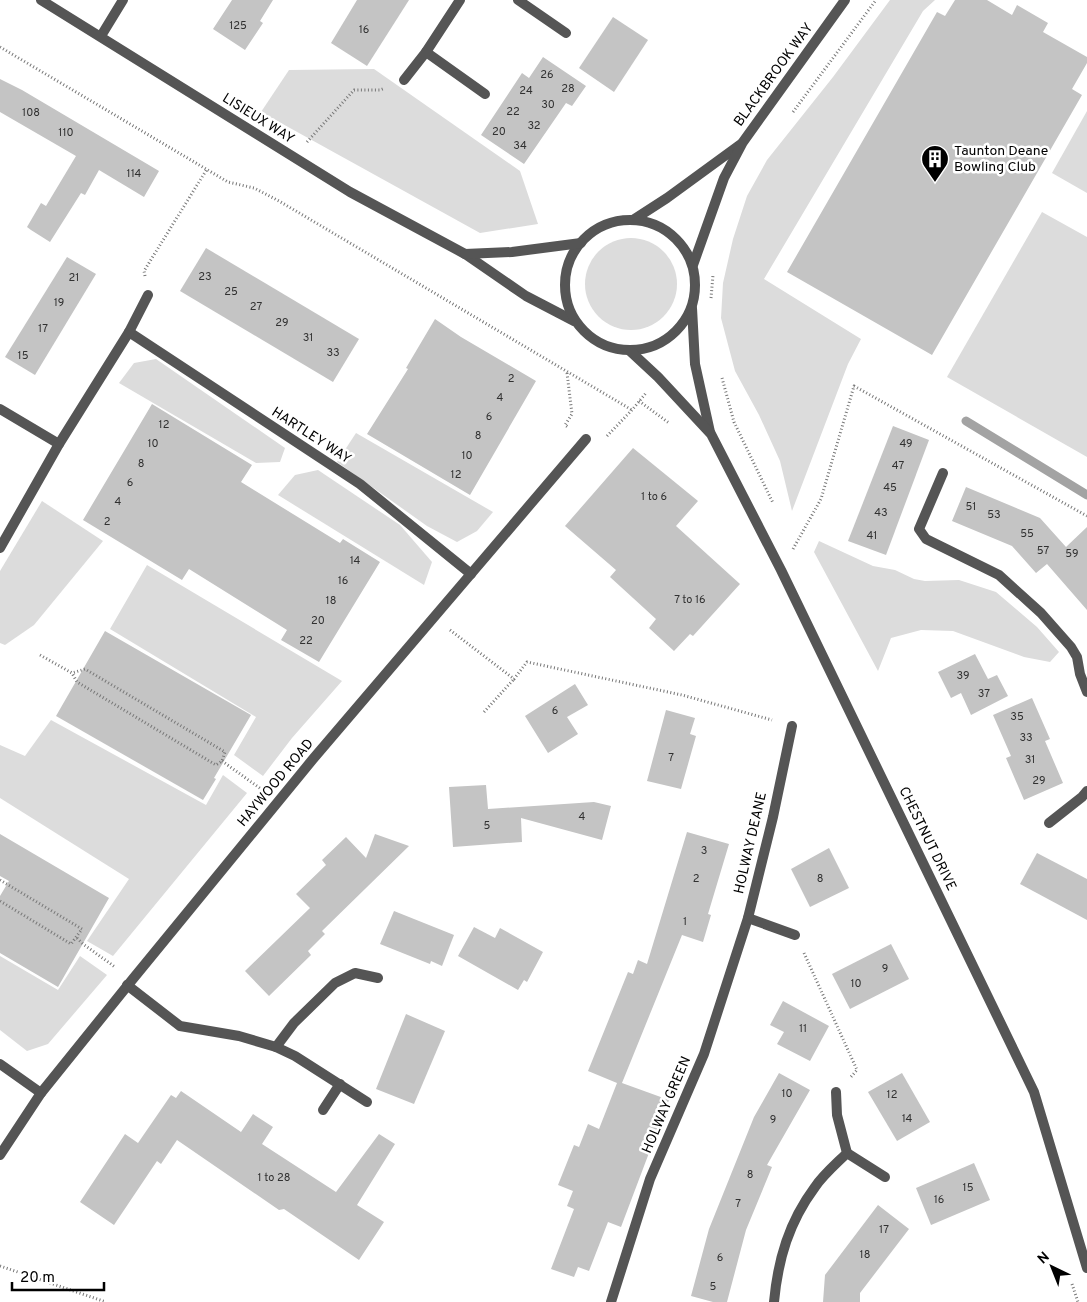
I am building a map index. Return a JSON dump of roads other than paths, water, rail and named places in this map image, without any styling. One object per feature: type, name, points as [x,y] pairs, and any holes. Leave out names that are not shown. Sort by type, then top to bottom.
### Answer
[{"type":"street","name":"LISIEUX WAY","points":[[41,0],[358,197],[465,254],[526,296],[574,320]]},
{"type":"street","points":[[101,36],[123,0]]},
{"type":"street","points":[[404,80],[426,52],[460,0]]},
{"type":"street","points":[[518,0],[566,33]]},
{"type":"street","name":"BLACKBROOK WAY","points":[[693,265],[724,178],[743,142],[845,0]]},
{"type":"street","points":[[426,52],[485,94]]},
{"type":"street","name":"BLACKBROOK WAY","points":[[633,220],[667,198],[743,142]]},
{"type":"street","points":[[633,220],[646,222],[670,233],[688,253],[693,265],[696,286],[692,307],[678,330],[656,346],[630,351],[614,350],[598,343],[585,333],[574,320],[567,301],[565,281],[570,261],[581,243],[599,228],[610,223],[633,220]]},
{"type":"street","points":[[465,254],[512,252],[581,243]]},
{"type":"street","points":[[0,548],[59,444],[129,332],[148,295]]},
{"type":"street","name":"CHESTNUT DRIVE","points":[[692,307],[695,364],[711,434],[781,570],[1034,1092],[1087,1268]]},
{"type":"street","name":"HARTLEY WAY","points":[[129,332],[360,484],[471,574]]},
{"type":"street","name":"CHESTNUT DRIVE","points":[[630,351],[658,377],[711,434]]},
{"type":"street","points":[[0,409],[59,444]]},
{"type":"street","name":"HAYWOOD ROAD","points":[[0,1156],[41,1093],[129,983],[278,802],[585,440]]},
{"type":"street","points":[[943,473],[919,529],[926,539],[999,574],[1041,614],[1071,647],[1077,657],[1080,674],[1087,692]]},
{"type":"street","name":"HOLWAY DEANE","points":[[748,918],[773,817],[792,726]]},
{"type":"street","points":[[1049,823],[1087,791]]},
{"type":"street","points":[[748,918],[795,934]]},
{"type":"street","name":"HOLWAY GREEN","points":[[610,1302],[650,1179],[704,1054],[748,918]]},
{"type":"street","points":[[276,1047],[294,1023],[335,983],[355,973],[378,978]]},
{"type":"street","points":[[129,983],[180,1026],[239,1036],[276,1047],[295,1056],[368,1102]]},
{"type":"street","points":[[0,1064],[41,1093]]},
{"type":"street","points":[[323,1110],[340,1084]]},
{"type":"street","points":[[836,1092],[837,1115],[847,1153],[885,1177]]},
{"type":"street","points":[[774,1302],[777,1273],[790,1227],[815,1186],[847,1153]]},
{"type":"waterway","points":[[966,421],[1087,495]]},
{"type":"place","name":"Taunton Deane Bowling Club","points":[[935,183]]}]
